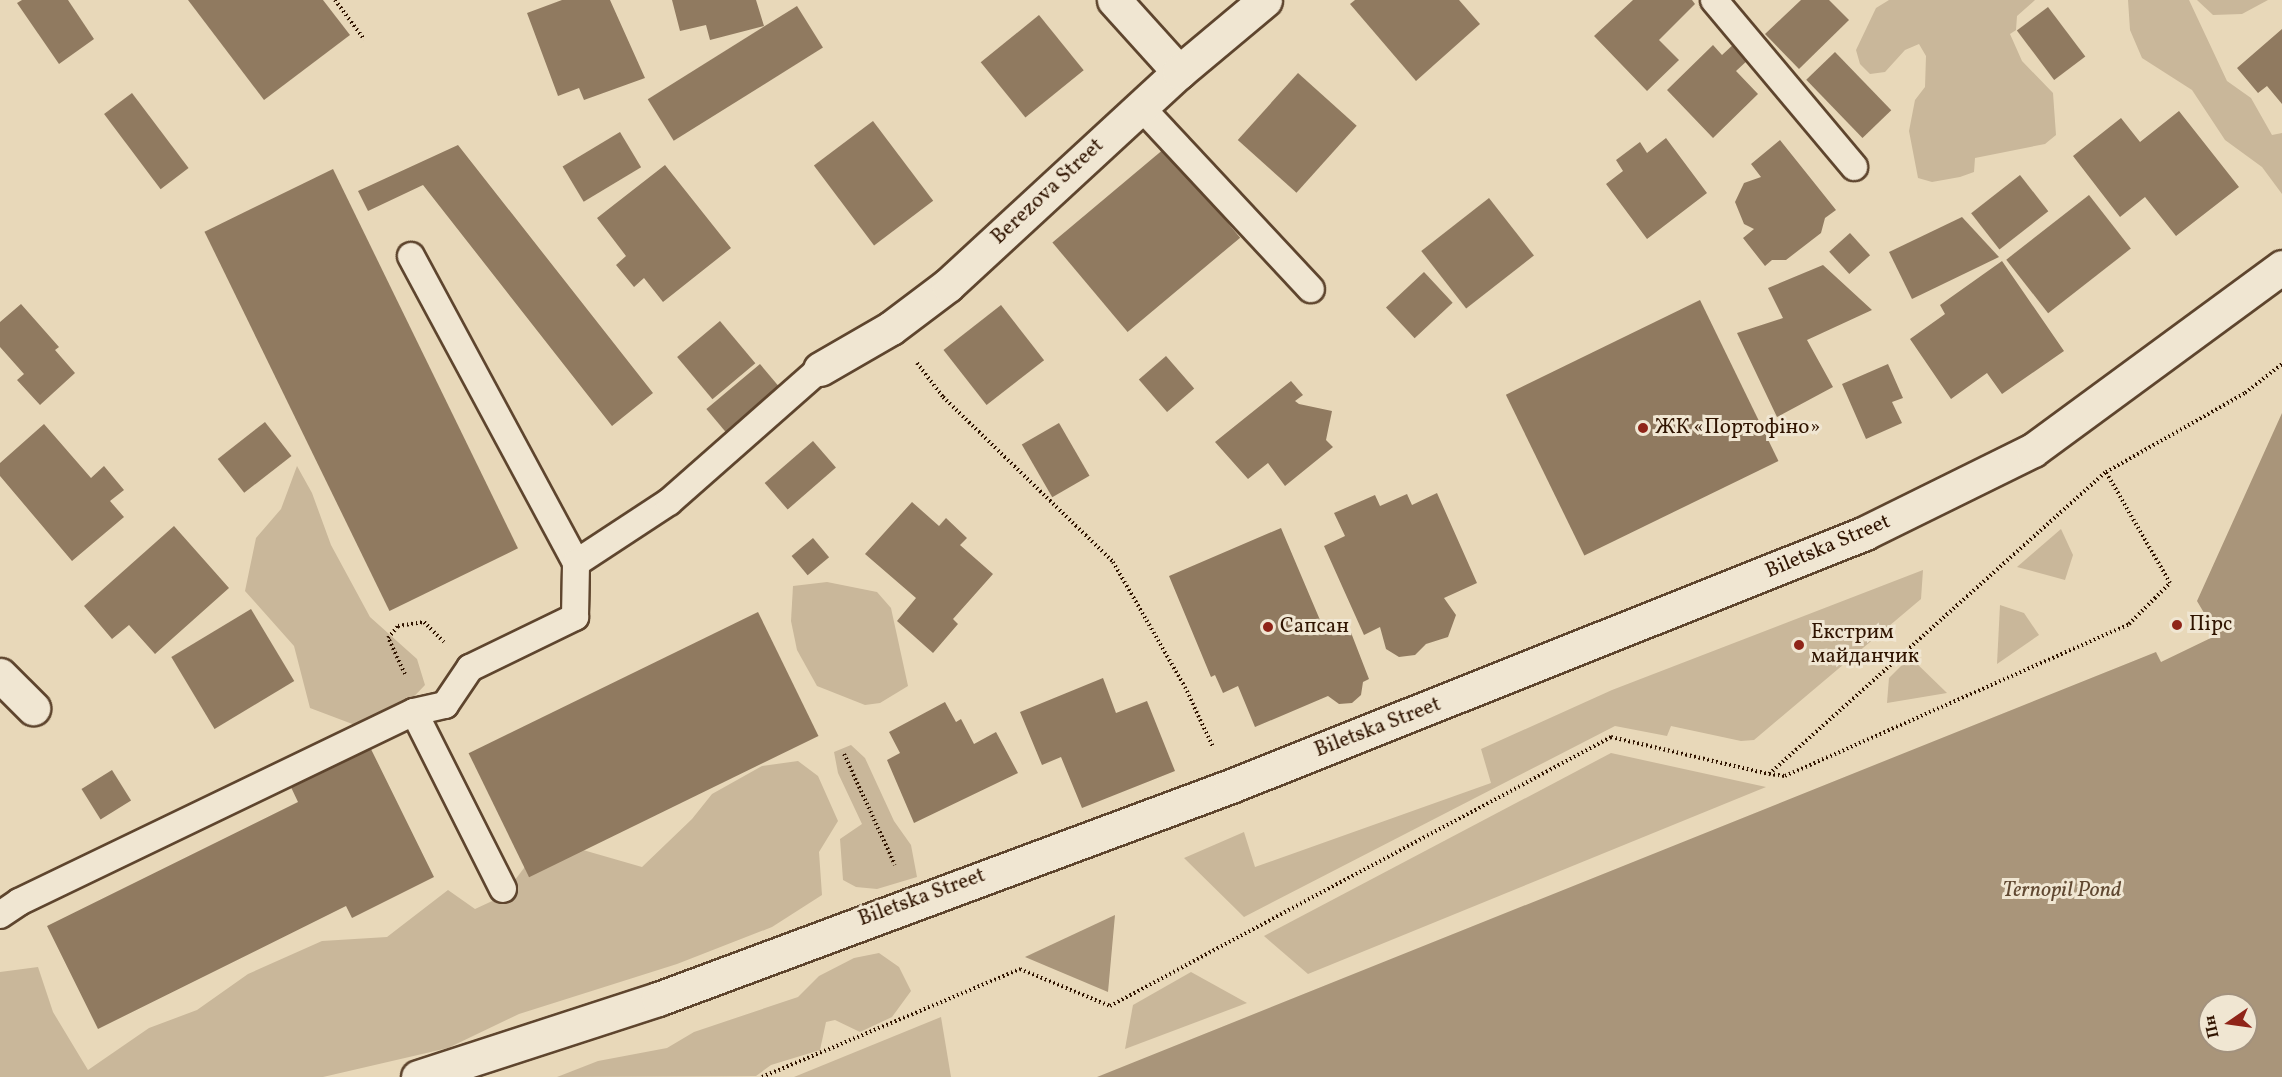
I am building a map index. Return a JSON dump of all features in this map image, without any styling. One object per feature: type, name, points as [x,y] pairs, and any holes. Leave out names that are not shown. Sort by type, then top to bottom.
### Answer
[{"type":"street","points":[[1114,0],[1179,72]]},
{"type":"street","name":"Berezova Street","points":[[820,369],[891,328],[948,285],[1179,72],[1265,0]]},
{"type":"street","name":"Biletska Street","points":[[418,1077],[658,999],[1231,786],[1886,523],[2034,450],[2282,267]]},
{"type":"street","points":[[0,675],[33,708]]},
{"type":"lane","points":[[1714,0],[1854,167]]},
{"type":"lane","points":[[1141,107],[1311,289]]},
{"type":"lane","points":[[0,915],[19,902],[414,712],[445,705],[470,668],[575,617],[576,563],[411,256]]},
{"type":"lane","points":[[576,563],[669,502],[820,369]]},
{"type":"lane","points":[[414,712],[503,889]]},
{"type":"path","points":[[335,0],[364,39]]},
{"type":"path","points":[[891,328],[944,397],[1113,562],[1185,687],[1231,786]]},
{"type":"path","points":[[1769,774],[2106,472],[2245,393],[2282,364]]},
{"type":"path","points":[[762,1077],[1020,969],[1110,1006],[1611,737],[1785,776],[2129,624],[2170,583],[2106,472]]},
{"type":"path","points":[[414,712],[412,690],[388,638],[398,626],[424,622],[470,668]]},
{"type":"path","points":[[844,754],[898,873]]},
{"type":"shaded area","points":[[1889,0],[2035,0],[2017,16],[2016,30],[2010,34],[2022,61],[2053,93],[2056,135],[2045,144],[1975,158],[1974,172],[1960,177],[1932,182],[1918,178],[1909,131],[1915,100],[1925,87],[1926,56],[1919,44],[1905,50],[1885,72],[1870,74],[1860,64],[1856,50],[1876,8]]},
{"type":"shaded area","points":[[2128,0],[2189,0],[2227,81],[2251,98],[2272,135],[2282,133],[2282,194],[2262,167],[2225,140],[2192,90],[2142,58],[2130,30]]},
{"type":"shaded area","points":[[2197,0],[2268,0],[2242,14],[2213,15]]},
{"type":"shaded area","points":[[297,466],[312,493],[331,545],[370,617],[417,659],[425,685],[402,709],[370,724],[355,725],[310,708],[294,646],[245,591],[256,538],[281,509]]},
{"type":"shaded area","points":[[2061,529],[2073,555],[2065,580],[2017,567]]},
{"type":"shaded area","points":[[1923,570],[1921,599],[1754,740],[1741,741],[1671,726],[1667,736],[1615,726],[1244,917],[1184,858],[1244,832],[1255,867],[1491,783],[1481,749],[1612,690]]},
{"type":"shaded area","points":[[827,582],[877,592],[891,608],[908,686],[880,703],[865,705],[817,686],[797,650],[791,621],[793,586]]},
{"type":"shaded area","points":[[2000,605],[2024,613],[2039,635],[1997,664]]},
{"type":"shaded area","points":[[1910,657],[1947,693],[1887,703],[1889,678]]},
{"type":"shaded area","points":[[851,745],[865,758],[894,821],[911,845],[917,877],[877,889],[856,887],[843,880],[840,839],[862,824],[838,773],[834,752]]},
{"type":"shaded area","points":[[1611,753],[1766,787],[1308,974],[1264,936]]},
{"type":"shaded area","points":[[798,761],[818,776],[838,821],[819,852],[822,895],[772,927],[677,964],[519,1014],[448,1048],[323,1077],[0,1077],[0,972],[38,967],[53,1012],[88,1070],[149,1028],[197,1010],[248,974],[322,941],[387,937],[448,890],[475,909],[503,896],[527,864],[576,848],[642,867],[692,819],[712,794],[762,766]]},
{"type":"shaded area","points":[[879,953],[899,967],[911,991],[892,1017],[860,1032],[835,1020],[826,1022],[820,1050],[771,1065],[756,1076],[557,1077],[598,1061],[667,1048],[694,1032],[798,997],[819,976],[854,958]]},
{"type":"shaded area","points":[[1191,972],[1247,1003],[1125,1049],[1133,1005]]},
{"type":"shaded area","points":[[941,1017],[951,1077],[794,1077]]},
{"type":"water","name":"Ternopil Pond","points":[[2282,413],[2282,1077],[1097,1077],[2156,652],[2161,662],[2217,635],[2197,601]]},
{"type":"water","points":[[1115,915],[1108,992],[1025,957]]},
{"type":"building","points":[[22,0],[68,0],[94,39],[59,64],[17,3]]},
{"type":"building","points":[[188,0],[323,0],[350,35],[264,100]]},
{"type":"building","points":[[562,0],[610,0],[645,78],[584,100],[579,88],[558,96],[527,13]]},
{"type":"building","points":[[672,0],[756,0],[764,26],[710,40],[706,25],[680,31]]},
{"type":"building","points":[[1355,0],[1459,0],[1480,24],[1416,81],[1350,4]]},
{"type":"building","points":[[1633,0],[1692,0],[1695,4],[1659,40],[1679,60],[1647,91],[1594,36]]},
{"type":"building","points":[[1801,0],[1829,0],[1849,20],[1799,69],[1765,34]]},
{"type":"building","points":[[797,6],[823,48],[674,141],[648,99]]},
{"type":"building","points":[[2048,7],[2085,57],[2054,80],[2017,30]]},
{"type":"building","points":[[1039,15],[1084,70],[1025,117],[981,62]]},
{"type":"building","points":[[2282,29],[2282,104],[2267,86],[2258,93],[2237,68]]},
{"type":"building","points":[[1735,43],[1749,59],[1736,71],[1758,94],[1713,138],[1667,90],[1713,45],[1722,55]]},
{"type":"building","points":[[1835,52],[1891,110],[1862,138],[1806,80]]},
{"type":"building","points":[[1298,73],[1357,126],[1296,193],[1238,140]]},
{"type":"building","points":[[132,93],[189,168],[161,189],[104,114]]},
{"type":"building","points":[[2179,111],[2239,187],[2176,236],[2145,197],[2120,217],[2073,156],[2121,118],[2140,142]]},
{"type":"building","points":[[873,121],[933,201],[874,245],[814,166]]},
{"type":"building","points":[[620,132],[641,167],[584,202],[563,167]]},
{"type":"building","points":[[1666,138],[1707,193],[1647,239],[1606,184],[1623,171],[1616,160],[1640,142],[1647,153]]},
{"type":"building","points":[[1780,140],[1836,210],[1825,218],[1821,233],[1786,260],[1772,260],[1765,266],[1743,238],[1754,229],[1744,224],[1735,202],[1744,183],[1761,177],[1751,164]]},
{"type":"building","points":[[458,145],[653,393],[612,426],[423,185],[368,211],[358,191]]},
{"type":"building","points":[[1165,148],[1240,238],[1128,332],[1052,242]]},
{"type":"building","points":[[665,165],[731,248],[663,302],[644,278],[634,287],[616,265],[626,256],[597,218]]},
{"type":"building","points":[[333,169],[518,548],[389,611],[204,232]]},
{"type":"building","points":[[2020,175],[2048,211],[1999,249],[1971,213]]},
{"type":"building","points":[[2089,195],[2131,249],[2048,313],[2006,260]]},
{"type":"building","points":[[1489,198],[1534,256],[1466,308],[1421,251]]},
{"type":"building","points":[[1962,217],[1999,257],[1912,299],[1889,252]]},
{"type":"building","points":[[1850,233],[1870,255],[1849,274],[1829,252]]},
{"type":"building","points":[[2002,261],[2064,351],[2002,394],[1987,373],[1951,399],[1910,339],[1945,314],[1940,305]]},
{"type":"building","points":[[1823,265],[1872,310],[1807,340],[1833,387],[1777,417],[1737,333],[1783,318],[1768,288]]},
{"type":"building","points":[[1424,272],[1453,303],[1415,338],[1386,307]]},
{"type":"building","name":"ЖК «Портофіно»","points":[[1700,300],[1778,461],[1584,556],[1506,395]]},
{"type":"building","points":[[21,304],[59,347],[55,350],[75,373],[40,405],[17,380],[24,374],[0,347],[0,322]]},
{"type":"building","points":[[1001,305],[1044,360],[987,405],[943,350]]},
{"type":"building","points":[[720,321],[755,363],[712,399],[677,357]]},
{"type":"building","points":[[1166,356],[1194,388],[1167,412],[1139,380]]},
{"type":"building","points":[[760,364],[782,390],[728,435],[706,409]]},
{"type":"building","points":[[1888,364],[1903,398],[1892,402],[1902,423],[1866,439],[1842,384]]},
{"type":"building","points":[[1291,381],[1303,395],[1295,401],[1299,404],[1332,411],[1326,440],[1333,447],[1285,486],[1268,463],[1248,479],[1215,442]]},
{"type":"building","points":[[265,422],[291,456],[244,493],[218,459]]},
{"type":"building","points":[[1059,423],[1090,476],[1052,497],[1022,444]]},
{"type":"building","points":[[44,424],[91,478],[104,466],[124,490],[110,501],[124,517],[72,561],[0,476],[0,463]]},
{"type":"building","points":[[813,441],[836,467],[788,509],[765,483]]},
{"type":"building","points":[[1437,493],[1477,583],[1444,598],[1456,615],[1448,637],[1426,644],[1415,655],[1399,657],[1386,649],[1380,627],[1364,635],[1324,546],[1345,536],[1334,513],[1375,495],[1380,506],[1407,494],[1412,505]]},
{"type":"building","points":[[912,502],[939,526],[946,518],[967,538],[960,545],[993,574],[953,619],[958,624],[933,653],[897,621],[916,598],[865,554]]},
{"type":"building","points":[[174,526],[229,588],[155,654],[129,625],[112,639],[84,606]]},
{"type":"building","name":"Сапсан","points":[[1281,528],[1320,620],[1335,620],[1350,630],[1369,679],[1363,682],[1361,695],[1352,703],[1339,704],[1328,696],[1255,727],[1238,686],[1223,693],[1215,675],[1211,677],[1169,576]]},
{"type":"building","points":[[813,538],[829,557],[808,575],[792,556]]},
{"type":"building","points":[[251,609],[294,681],[215,729],[171,657]]},
{"type":"building","points":[[758,612],[818,736],[529,877],[469,753]]},
{"type":"building","points":[[1103,678],[1116,713],[1147,701],[1175,771],[1082,808],[1061,757],[1042,765],[1020,712]]},
{"type":"building","points":[[945,702],[956,722],[961,719],[974,744],[996,732],[1018,773],[914,823],[887,760],[900,753],[889,732]]},
{"type":"building","points":[[368,743],[434,877],[352,918],[346,906],[98,1029],[47,926],[298,802],[289,783]]},
{"type":"building","points":[[112,770],[131,801],[101,820],[81,789]]},
{"type":"place","name":"ЖК «Портофіно»","points":[[1643,428]]},
{"type":"place","name":"Пірс","points":[[2177,625]]},
{"type":"place","name":"Сапсан","points":[[1268,627]]},
{"type":"place","name":"Екстрим майданчик","points":[[1799,645]]}]
